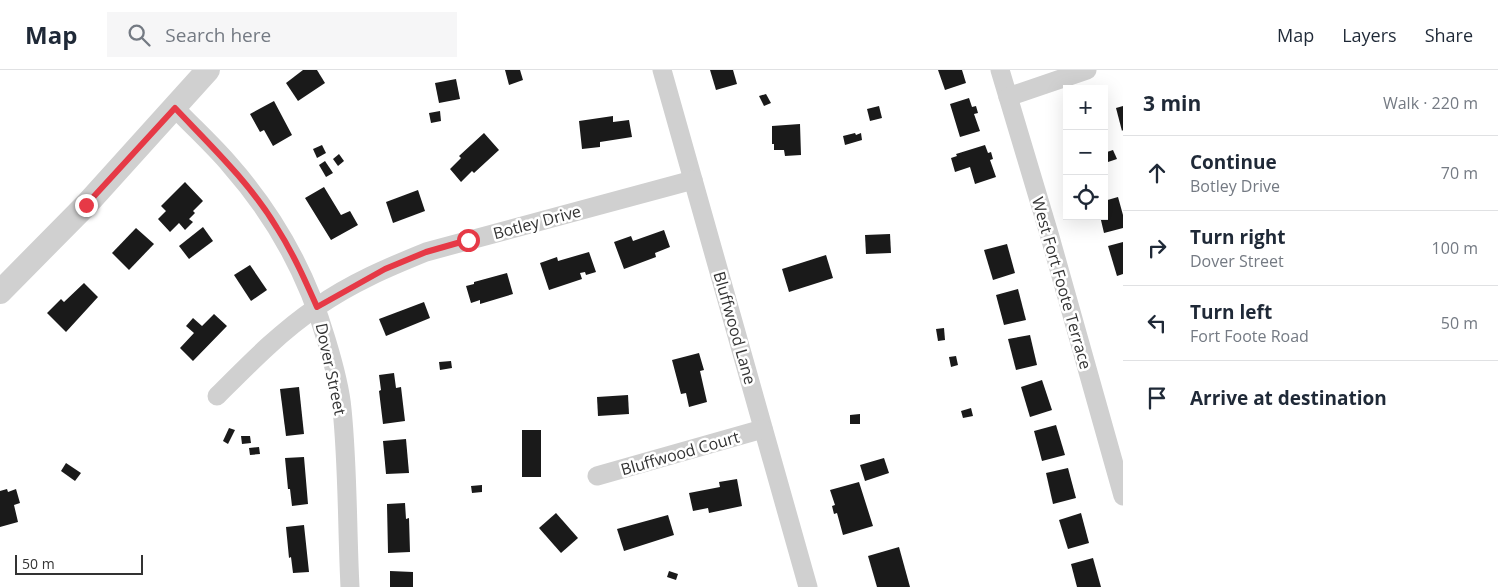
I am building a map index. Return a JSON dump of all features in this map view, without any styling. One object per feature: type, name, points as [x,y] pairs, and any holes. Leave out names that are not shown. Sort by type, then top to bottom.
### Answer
[{"type":"street","points":[[0,292],[86,205],[208,70]]},
{"type":"street","name":"Bluffwood Lane","points":[[662,70],[808,587]]},
{"type":"street","name":"West Fort Foote Terrace","points":[[1000,70],[1050,237],[1123,496]]},
{"type":"street","points":[[1008,97],[1087,70]]},
{"type":"street","name":"Dover Street","points":[[175,108],[230,165],[258,200],[286,243],[317,307],[329,347],[342,408],[350,587]]},
{"type":"street","name":"Botley Drive","points":[[217,396],[259,354],[317,307],[385,269],[426,252],[693,180]]},
{"type":"street","name":"Bluffwood Court","points":[[597,476],[763,429]]},
{"type":"building","points":[[303,70],[317,70],[325,83],[298,101],[286,83]]},
{"type":"building","points":[[505,70],[520,70],[523,80],[509,85]]},
{"type":"building","points":[[710,70],[733,70],[737,84],[716,90]]},
{"type":"building","points":[[938,70],[962,70],[966,83],[945,90]]},
{"type":"building","points":[[456,79],[460,99],[439,103],[435,83]]},
{"type":"building","points":[[766,94],[771,103],[764,106],[759,96]]},
{"type":"building","points":[[969,98],[972,107],[976,106],[978,113],[974,114],[980,131],[960,137],[950,104]]},
{"type":"building","points":[[274,101],[292,135],[273,146],[264,130],[260,132],[250,114]]},
{"type":"building","points":[[879,106],[882,118],[870,121],[867,109]]},
{"type":"building","points":[[1123,106],[1123,130],[1122,131],[1116,108]]},
{"type":"building","points":[[440,111],[441,121],[431,123],[429,113]]},
{"type":"building","points":[[613,116],[613,122],[629,120],[632,137],[600,142],[600,147],[582,149],[579,121]]},
{"type":"building","points":[[800,124],[801,155],[785,156],[784,150],[774,150],[772,126]]},
{"type":"building","points":[[484,133],[499,150],[461,182],[450,169],[461,158],[459,156]]},
{"type":"building","points":[[855,133],[856,135],[861,133],[862,140],[845,145],[843,136]]},
{"type":"building","points":[[322,145],[326,153],[317,158],[313,149]]},
{"type":"building","points":[[985,145],[988,153],[991,152],[993,159],[990,160],[996,177],[975,184],[970,167],[955,172],[951,158],[957,156],[956,154]]},
{"type":"building","points":[[1113,150],[1117,159],[1108,162],[1108,152]]},
{"type":"building","points":[[339,154],[344,161],[338,166],[333,159]]},
{"type":"building","points":[[325,161],[333,173],[326,177],[319,165]]},
{"type":"building","points":[[185,182],[203,201],[193,211],[195,213],[189,219],[193,222],[185,230],[179,223],[170,232],[158,219],[166,211],[161,206]]},
{"type":"building","points":[[324,187],[341,215],[350,211],[358,225],[331,240],[305,198]]},
{"type":"building","points":[[418,190],[425,211],[393,223],[386,202]]},
{"type":"building","points":[[1118,197],[1123,215],[1123,228],[1104,233],[1101,220],[1108,220],[1108,200]]},
{"type":"building","points":[[203,227],[213,241],[189,259],[179,246]]},
{"type":"building","points":[[136,228],[154,244],[129,270],[112,253]]},
{"type":"building","points":[[664,230],[670,247],[655,253],[656,257],[624,269],[614,242],[631,236],[633,241]]},
{"type":"building","points":[[890,234],[891,253],[866,254],[865,235]]},
{"type":"building","points":[[1123,242],[1123,274],[1117,276],[1108,246]]},
{"type":"building","points":[[1007,244],[1015,273],[993,280],[984,250]]},
{"type":"building","points":[[589,252],[596,272],[586,275],[585,272],[580,273],[582,279],[549,290],[540,263],[557,257],[558,261]]},
{"type":"building","points":[[826,255],[833,278],[789,292],[782,269]]},
{"type":"building","points":[[250,265],[267,290],[251,301],[234,275]]},
{"type":"building","points":[[507,273],[513,294],[480,304],[480,300],[471,303],[466,286]]},
{"type":"building","points":[[84,283],[98,297],[66,332],[47,313],[61,299],[64,302]]},
{"type":"building","points":[[1018,289],[1026,320],[1004,325],[996,295]]},
{"type":"building","points":[[424,302],[430,318],[386,336],[379,319]]},
{"type":"building","points":[[214,314],[227,326],[193,361],[180,348],[194,333],[186,326],[193,318],[202,326]]},
{"type":"building","points":[[944,328],[945,340],[938,341],[936,329]]},
{"type":"building","points":[[1030,335],[1037,365],[1016,370],[1008,339]]},
{"type":"building","points":[[699,353],[704,370],[700,371],[707,402],[689,407],[686,393],[681,394],[672,360]]},
{"type":"building","points":[[956,356],[958,365],[951,367],[949,357]]},
{"type":"building","points":[[451,361],[452,368],[440,370],[439,362]]},
{"type":"building","points":[[394,373],[396,388],[401,387],[405,421],[383,424],[379,375]]},
{"type":"building","points":[[1042,380],[1052,410],[1030,417],[1021,387]]},
{"type":"building","points":[[299,387],[304,434],[286,436],[280,389]]},
{"type":"building","points":[[628,395],[629,414],[598,416],[597,397]]},
{"type":"building","points":[[971,408],[973,416],[963,418],[961,411]]},
{"type":"building","points":[[860,414],[860,424],[850,424],[850,415]]},
{"type":"building","points":[[1056,425],[1065,455],[1042,461],[1034,431]]},
{"type":"building","points":[[229,428],[235,430],[228,444],[223,441]]},
{"type":"building","points":[[522,430],[541,430],[541,477],[522,477]]},
{"type":"building","points":[[241,436],[250,436],[251,443],[242,444]]},
{"type":"building","points":[[406,439],[409,473],[386,474],[383,441]]},
{"type":"building","points":[[259,447],[260,454],[250,455],[249,448]]},
{"type":"building","points":[[304,457],[308,504],[292,506],[290,489],[288,489],[285,458]]},
{"type":"building","points":[[884,458],[889,473],[865,481],[860,465]]},
{"type":"building","points":[[66,463],[81,473],[75,481],[61,471]]},
{"type":"building","points":[[1068,468],[1076,498],[1053,504],[1046,473]]},
{"type":"building","points":[[737,479],[742,506],[709,513],[708,508],[693,511],[689,493],[720,487],[719,482]]},
{"type":"building","points":[[859,482],[873,526],[843,535],[837,513],[834,514],[832,506],[835,505],[830,490]]},
{"type":"building","points":[[482,485],[482,492],[472,493],[471,486]]},
{"type":"building","points":[[7,489],[8,492],[16,489],[20,503],[14,505],[18,522],[0,527],[0,491]]},
{"type":"building","points":[[405,503],[406,519],[409,518],[410,552],[388,553],[387,504]]},
{"type":"building","points":[[556,513],[578,538],[561,553],[539,528]]},
{"type":"building","points":[[1081,513],[1089,543],[1068,549],[1059,520]]},
{"type":"building","points":[[668,515],[674,535],[624,551],[617,529]]},
{"type":"building","points":[[304,525],[309,572],[293,573],[291,557],[289,558],[286,527]]},
{"type":"building","points":[[899,547],[910,587],[877,587],[868,556]]},
{"type":"building","points":[[1093,558],[1101,587],[1077,587],[1071,564]]},
{"type":"building","points":[[390,571],[413,572],[413,587],[390,587]]},
{"type":"building","points":[[669,571],[678,574],[676,580],[667,577]]},
{"type":"route","points":[[86,205],[175,108],[230,165],[258,200],[277,228],[302,274],[317,307],[385,269],[426,252],[468,240]]}]
